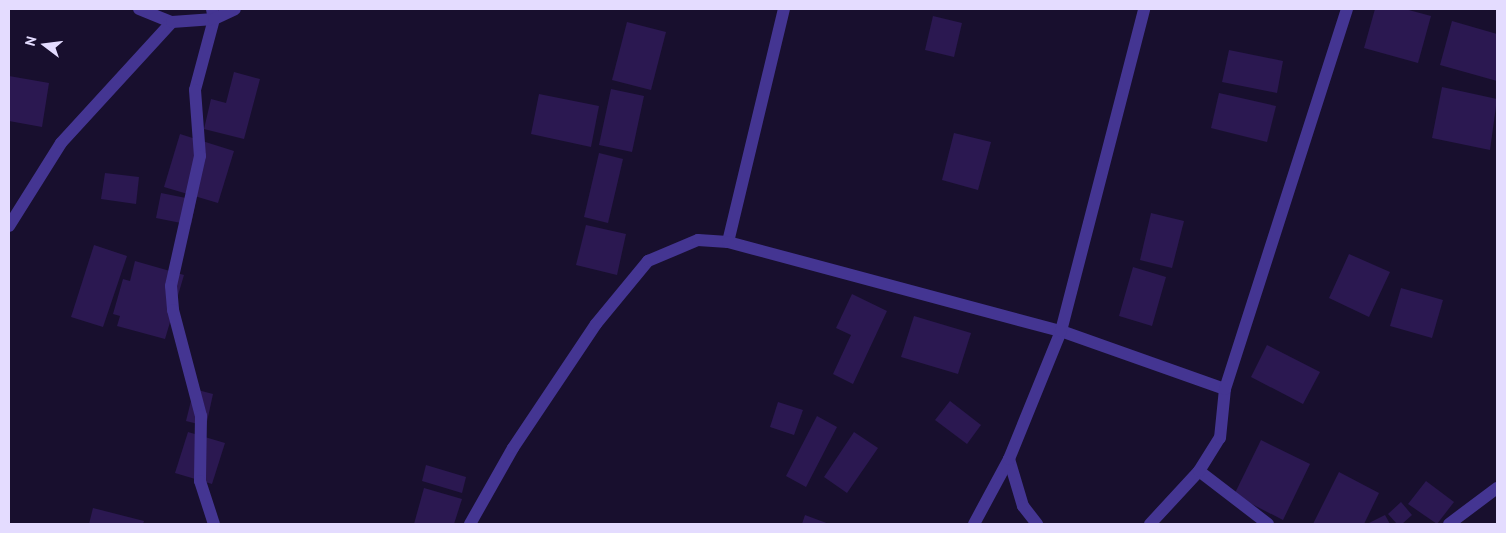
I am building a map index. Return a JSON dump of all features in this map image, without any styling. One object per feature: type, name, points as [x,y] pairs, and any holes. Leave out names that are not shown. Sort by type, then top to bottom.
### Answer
[{"type":"street","points":[[139,9],[172,22],[235,9]]},
{"type":"street","points":[[728,242],[784,9]]},
{"type":"street","points":[[974,524],[1009,459],[1061,331],[1144,9]]},
{"type":"street","points":[[1150,524],[1199,471],[1220,438],[1225,389],[1347,9]]},
{"type":"street","points":[[213,14],[195,90],[200,156],[171,286],[173,310],[201,416],[200,481],[214,524]]},
{"type":"street","points":[[9,226],[61,143],[172,22]]},
{"type":"street","points":[[470,524],[513,448],[596,324],[648,261],[698,240],[728,242],[1061,331],[1225,389]]},
{"type":"street","points":[[1009,459],[1023,506],[1037,524]]},
{"type":"street","points":[[1199,471],[1268,524]]},
{"type":"street","points":[[1449,524],[1497,488]]},
{"type":"building","points":[[1375,9],[1405,9],[1431,16],[1418,63],[1364,48]]},
{"type":"building","points":[[933,16],[962,23],[954,57],[925,50]]},
{"type":"building","points":[[1452,21],[1497,34],[1497,81],[1440,65]]},
{"type":"building","points":[[627,22],[666,32],[651,90],[612,80]]},
{"type":"building","points":[[1229,50],[1283,61],[1277,93],[1222,82]]},
{"type":"building","points":[[234,72],[260,79],[244,139],[204,129],[211,99],[226,103]]},
{"type":"building","points":[[9,76],[49,83],[42,127],[9,121]]},
{"type":"building","points":[[1442,87],[1497,99],[1490,150],[1432,138]]},
{"type":"building","points":[[611,89],[644,96],[632,152],[599,145]]},
{"type":"building","points":[[1219,93],[1276,106],[1267,142],[1211,128]]},
{"type":"building","points":[[539,94],[599,106],[591,147],[531,134]]},
{"type":"building","points":[[954,133],[991,142],[978,190],[942,180]]},
{"type":"building","points":[[180,134],[234,151],[218,203],[164,187]]},
{"type":"building","points":[[599,153],[623,159],[608,223],[584,217]]},
{"type":"building","points":[[105,173],[139,177],[136,204],[101,199]]},
{"type":"building","points":[[161,193],[196,200],[191,225],[156,218]]},
{"type":"building","points":[[1151,213],[1184,221],[1172,268],[1140,260]]},
{"type":"building","points":[[586,225],[626,234],[617,275],[576,265]]},
{"type":"building","points":[[94,245],[127,256],[103,327],[71,317]]},
{"type":"building","points":[[1349,254],[1390,272],[1369,317],[1329,298]]},
{"type":"building","points":[[135,261],[184,275],[165,339],[117,326],[120,316],[113,314],[123,279],[130,281]]},
{"type":"building","points":[[1133,267],[1166,277],[1152,326],[1119,316]]},
{"type":"building","points":[[1401,288],[1443,300],[1432,338],[1390,326]]},
{"type":"building","points":[[852,294],[887,311],[853,384],[833,374],[851,335],[836,328]]},
{"type":"building","points":[[914,316],[971,333],[958,374],[901,357]]},
{"type":"building","points":[[1267,345],[1320,372],[1303,404],[1251,377]]},
{"type":"building","points":[[194,389],[213,394],[206,426],[186,421]]},
{"type":"building","points":[[950,401],[981,425],[967,444],[935,420]]},
{"type":"building","points":[[778,402],[803,410],[794,435],[770,427]]},
{"type":"building","points":[[817,416],[837,427],[806,487],[786,476]]},
{"type":"building","points":[[188,432],[225,443],[212,484],[175,473]]},
{"type":"building","points":[[854,432],[878,448],[847,493],[824,477]]},
{"type":"building","points":[[1261,440],[1310,464],[1283,520],[1234,495]]},
{"type":"building","points":[[426,465],[466,477],[462,493],[422,481]]},
{"type":"building","points":[[1339,472],[1379,493],[1364,524],[1313,524]]},
{"type":"building","points":[[1426,481],[1454,502],[1437,524],[1408,504]]},
{"type":"building","points":[[424,488],[462,499],[454,524],[414,524]]},
{"type":"building","points":[[1401,502],[1412,515],[1402,524],[1397,524],[1388,514]]},
{"type":"building","points":[[93,508],[144,521],[143,524],[89,524]]},
{"type":"building","points":[[805,515],[829,524],[802,524]]},
{"type":"building","points":[[1385,515],[1390,524],[1367,524]]}]
